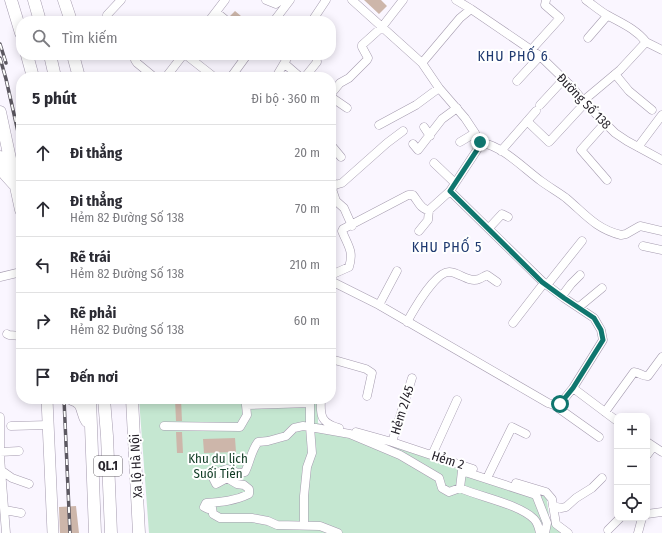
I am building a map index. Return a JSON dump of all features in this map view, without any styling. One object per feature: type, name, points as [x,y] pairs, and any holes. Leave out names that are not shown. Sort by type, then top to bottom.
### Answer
[{"type":"highway","points":[[11,0],[16,17]]},
{"type":"highway","points":[[34,0],[39,16]]},
{"type":"highway","points":[[57,0],[62,16]]},
{"type":"highway","points":[[64,0],[69,16]]},
{"type":"highway","points":[[28,60],[32,72]]},
{"type":"highway","points":[[51,60],[54,72]]},
{"type":"highway","points":[[74,60],[78,72]]},
{"type":"highway","points":[[81,60],[85,72]]},
{"type":"highway","points":[[0,112],[3,162],[6,174],[16,186]]},
{"type":"highway","name":"QL.1","points":[[80,404],[85,418],[91,427]]},
{"type":"highway","name":"QL.1","points":[[90,404],[95,533]]},
{"type":"highway","name":"Xa lộ Hà Nội","points":[[104,404],[111,533]]},
{"type":"highway","name":"Xa lộ Hà Nội","points":[[132,404],[139,533]]},
{"type":"main road","points":[[47,404],[52,533]]},
{"type":"street","points":[[107,15],[121,0]]},
{"type":"street","points":[[266,0],[276,4],[281,0]]},
{"type":"street","points":[[278,16],[290,0]]},
{"type":"street","points":[[315,16],[326,0]]},
{"type":"street","points":[[352,0],[422,63],[439,88],[457,108],[480,142],[488,144],[519,163],[544,183],[565,197],[595,224],[621,234],[626,234],[640,226],[662,231]]},
{"type":"street","points":[[336,88],[340,83],[349,78],[367,60],[368,58],[362,45],[382,27],[403,0]]},
{"type":"street","name":"Đường Số 138","points":[[456,0],[532,49],[564,79],[584,102],[615,133],[662,160]]},
{"type":"street","points":[[532,49],[560,18],[545,5],[546,0]]},
{"type":"street","points":[[586,0],[607,16],[624,23],[646,42],[662,50]]},
{"type":"street","points":[[213,16],[223,1]]},
{"type":"street","points":[[422,63],[460,18],[471,9]]},
{"type":"street","points":[[216,12],[221,16]]},
{"type":"street","points":[[588,38],[607,16]]},
{"type":"street","points":[[527,121],[549,142],[584,102],[620,70],[646,42]]},
{"type":"street","points":[[517,81],[540,56]]},
{"type":"street","points":[[135,60],[136,63],[148,72]]},
{"type":"street","points":[[170,72],[180,60]]},
{"type":"street","points":[[191,60],[207,72]]},
{"type":"street","points":[[235,72],[243,60]]},
{"type":"street","points":[[279,72],[287,60]]},
{"type":"street","points":[[309,72],[317,62],[317,60]]},
{"type":"street","points":[[285,64],[294,72]]},
{"type":"street","points":[[615,74],[629,91],[652,110]]},
{"type":"street","points":[[501,151],[564,79]]},
{"type":"street","points":[[379,125],[416,105],[439,88]]},
{"type":"street","points":[[336,100],[347,108]]},
{"type":"street","points":[[418,150],[442,119],[457,108]]},
{"type":"street","points":[[638,147],[662,115]]},
{"type":"street","points":[[605,123],[581,150],[607,180]]},
{"type":"street","points":[[424,128],[430,136]]},
{"type":"street","points":[[336,183],[342,184],[387,143],[403,131]]},
{"type":"street","points":[[460,142],[475,133]]},
{"type":"street","points":[[419,231],[428,220],[429,210],[450,191],[477,150],[480,142]]},
{"type":"street","points":[[336,150],[341,156]]},
{"type":"street","points":[[434,163],[455,184]]},
{"type":"street","points":[[450,191],[546,284],[594,318],[601,330],[603,340],[573,388],[560,404],[554,405]]},
{"type":"street","points":[[336,273],[349,267],[352,258],[342,231],[408,195],[413,195],[422,208],[429,210]]},
{"type":"street","points":[[336,200],[344,208],[352,226]]},
{"type":"street","points":[[489,228],[502,214],[508,217]]},
{"type":"street","points":[[513,323],[582,241]]},
{"type":"street","points":[[643,246],[662,250]]},
{"type":"street","points":[[378,305],[397,271]]},
{"type":"street","points":[[406,322],[426,290],[444,272],[449,272],[472,280],[479,279],[487,275],[497,282]]},
{"type":"street","points":[[0,277],[16,273]]},
{"type":"street","points":[[562,296],[580,275]]},
{"type":"street","points":[[336,284],[378,305],[554,405],[599,437]]},
{"type":"street","points":[[579,307],[602,288]]},
{"type":"street","points":[[7,334],[16,336]]},
{"type":"street","points":[[605,412],[634,372],[648,376],[662,358]]},
{"type":"street","points":[[336,360],[366,369],[372,373],[367,396]]},
{"type":"street","name":"Hẻm 2/45","points":[[392,442],[412,378]]},
{"type":"street","points":[[573,388],[614,419]]},
{"type":"street","points":[[432,455],[457,400]]},
{"type":"street","points":[[164,426],[240,427],[247,415],[247,404]]},
{"type":"street","points":[[304,525],[304,496],[307,467],[312,453],[310,404]]},
{"type":"street","name":"Hẻm 2","points":[[321,404],[320,414],[333,426],[392,442],[546,492],[552,499],[556,524],[568,533]]},
{"type":"street","points":[[0,416],[0,457],[5,510],[4,531]]},
{"type":"street","points":[[11,426],[48,424]]},
{"type":"street","points":[[338,533],[320,526],[277,525],[268,521],[252,518],[220,518],[213,514],[212,508],[208,509],[204,507],[206,504],[231,501],[249,494],[249,489],[244,485],[237,484],[227,478],[216,484],[213,478],[219,472],[227,469],[238,473],[245,472],[254,447],[258,442],[286,436],[294,428],[303,426],[310,427],[350,434],[400,455],[439,478],[442,488],[449,492],[460,488],[518,508],[534,519],[540,533]]},
{"type":"street","points":[[489,474],[512,427],[526,434]]},
{"type":"street","points":[[650,444],[662,452]]},
{"type":"street","points":[[0,452],[19,451]]},
{"type":"street","points":[[1,470],[12,478],[28,484]]},
{"type":"street","points":[[460,488],[462,471],[536,495],[547,523],[545,533]]},
{"type":"street","points":[[553,506],[561,508],[566,507],[576,498],[592,488],[602,478]]},
{"type":"street","points":[[5,510],[21,513]]},
{"type":"street","points":[[650,514],[662,512]]},
{"type":"street","points":[[608,530],[617,521]]},
{"type":"street","points":[[638,533],[641,521]]},
{"type":"green space","name":"Khu du lịch Suối Tiên","points":[[139,404],[318,404],[318,423],[546,494],[550,523],[564,533],[149,533]]},
{"type":"building","points":[[364,0],[381,0],[387,6],[379,14]]},
{"type":"building","points":[[235,11],[241,16],[230,16]]},
{"type":"building","points":[[175,404],[181,404],[182,421],[176,421]]},
{"type":"building","points":[[176,432],[182,432],[183,453],[177,453]]},
{"type":"building","points":[[235,438],[236,452],[204,453],[203,439]]},
{"type":"building","points":[[76,506],[79,533],[60,533],[59,507]]},
{"type":"railway","points":[[0,44],[6,63]]},
{"type":"railway","points":[[0,58],[16,123]]},
{"type":"railway","points":[[64,404],[70,533]]},
{"type":"district","name":"KHU PHỐ 6","points":[[513,56]]},
{"type":"district","name":"KHU PHỐ 5","points":[[447,247]]},
{"type":"route","points":[[480,142],[477,150],[450,191],[473,212],[542,282],[594,318],[601,330],[603,340],[573,388],[560,404]]}]
